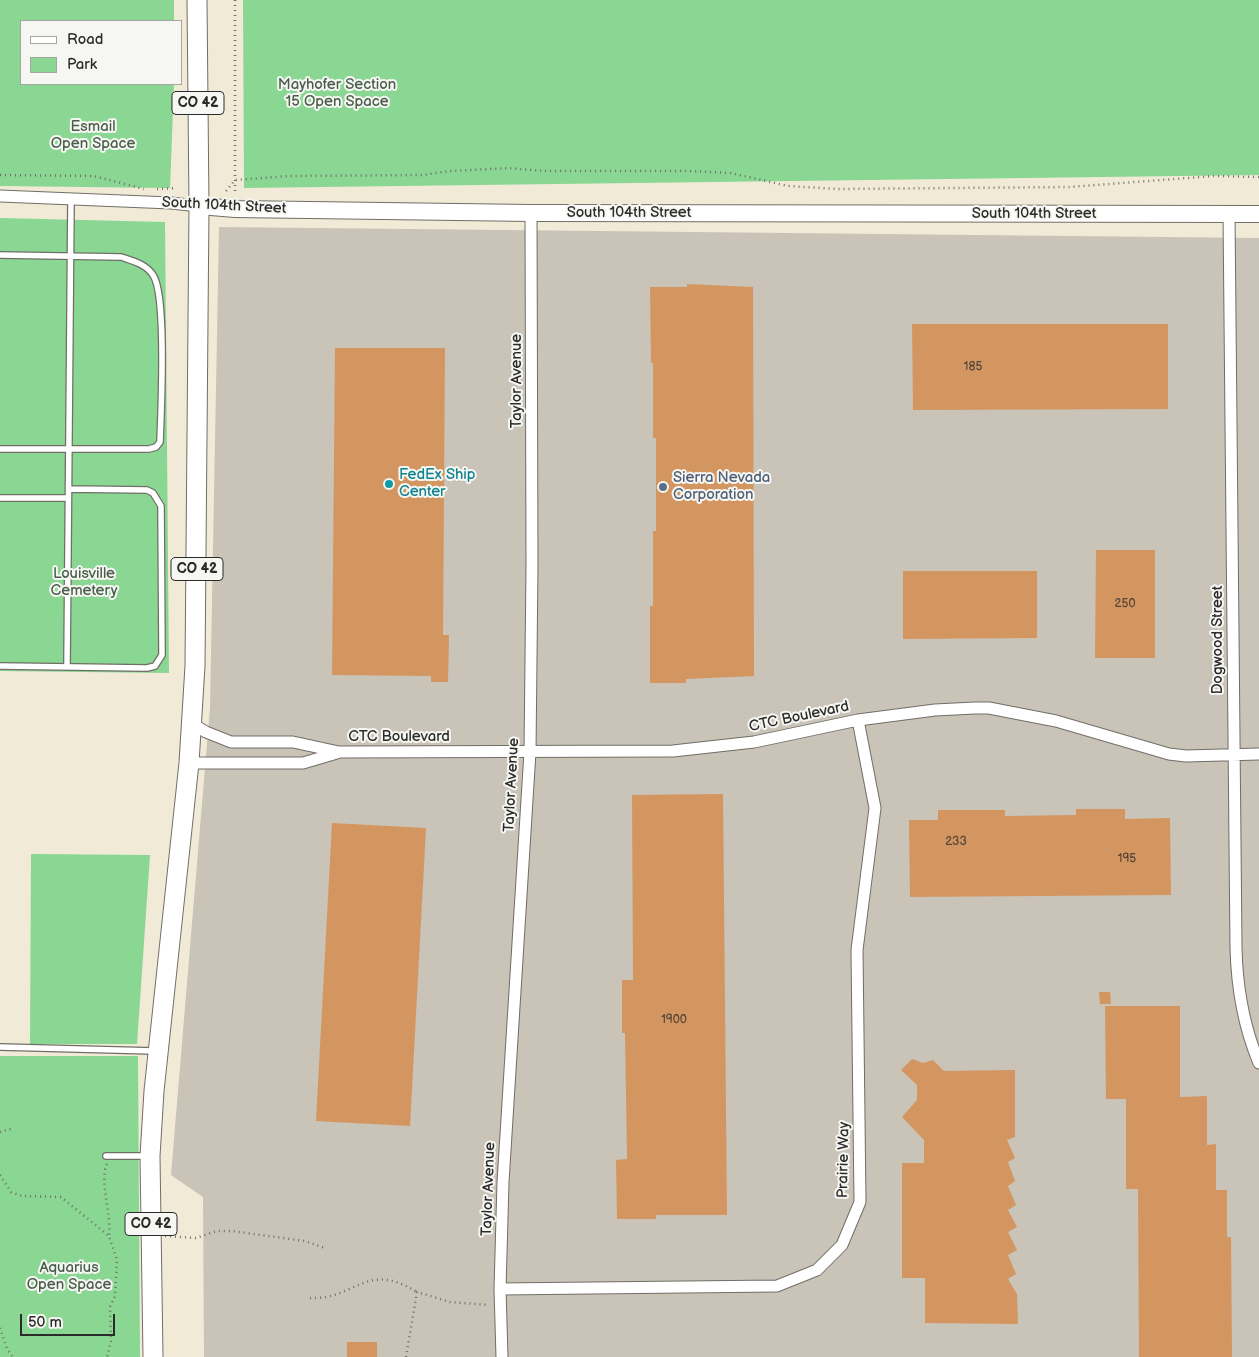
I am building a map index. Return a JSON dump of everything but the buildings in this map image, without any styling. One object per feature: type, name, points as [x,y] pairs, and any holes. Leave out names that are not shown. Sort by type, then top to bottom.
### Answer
[{"type":"main road","name":"CO 42","points":[[153,1357],[150,1156],[157,1051],[189,762],[197,553],[199,206],[197,0]]},
{"type":"street","name":"South 104th Street","points":[[0,196],[170,203],[234,209],[531,213],[1259,214]]},
{"type":"street","name":"Taylor Avenue","points":[[502,1357],[500,1289],[503,1182],[530,752],[532,574],[531,213]]},
{"type":"street","name":"Dogwood Street","points":[[1229,213],[1237,984],[1247,1033],[1259,1063]]},
{"type":"street","name":"CTC Boulevard","points":[[191,723],[206,732],[231,742],[294,742],[339,752],[673,751],[714,748],[771,739],[858,720],[935,710],[989,708],[1056,721],[1169,754],[1186,756],[1259,754]]},
{"type":"street","name":"Prairie Way","points":[[500,1289],[777,1286],[817,1270],[842,1245],[860,1202],[857,950],[876,808],[858,720]]},
{"type":"street","name":"CTC Boulevard","points":[[189,762],[303,763],[339,752]]},
{"type":"lane","points":[[67,666],[71,199]]},
{"type":"lane","points":[[0,255],[121,257],[148,268],[155,276],[161,302],[160,442],[156,447],[148,450],[0,449]]},
{"type":"lane","points":[[0,666],[147,668],[155,666],[162,655],[161,506],[158,500],[147,490],[69,489]]},
{"type":"lane","points":[[0,498],[68,498]]},
{"type":"lane","points":[[0,1047],[157,1051]]},
{"type":"lane","points":[[109,1156],[150,1156]]},
{"type":"path","points":[[234,0],[234,209]]},
{"type":"path","points":[[226,191],[234,180],[289,176],[423,175],[449,171],[510,168],[543,171],[651,170],[730,173],[788,186],[838,189],[1069,187],[1214,176],[1259,177]]},
{"type":"path","points":[[0,175],[94,176],[119,181],[137,188],[176,188]]},
{"type":"path","points":[[0,1132],[14,1128]]},
{"type":"path","points":[[107,1357],[111,1341],[110,1307],[115,1296],[117,1260],[109,1236],[110,1219],[104,1172],[109,1156]]},
{"type":"path","points":[[0,1175],[11,1192],[22,1196],[61,1197],[109,1236]]},
{"type":"path","points":[[152,1235],[196,1238],[217,1231],[241,1232],[305,1241],[325,1248]]},
{"type":"path","points":[[310,1298],[329,1298],[360,1282],[390,1279],[417,1292],[450,1302],[501,1306]]},
{"type":"path","points":[[406,1357],[417,1292]]},
{"type":"path","points":[[0,1328],[7,1350],[13,1357]]},
{"type":"shaded area","points":[[219,227],[1259,238],[1259,1357],[204,1357],[203,1197],[171,1175],[210,708]]},
{"type":"green space","name":"Esmail Open Space","points":[[0,0],[174,0],[174,20],[20,20],[20,85],[174,85],[170,188],[0,186]]},
{"type":"green space","name":"Mayhofer Section 15 Open Space","points":[[243,0],[1259,0],[1259,175],[244,188]]},
{"type":"green space","name":"Louisville Cemetery","points":[[0,218],[165,222],[169,673],[0,671]]},
{"type":"green space","points":[[31,854],[150,855],[137,1044],[30,1044]]},
{"type":"green space","name":"Aquarius Open Space","points":[[0,1056],[138,1056],[140,1357],[0,1357]]},
{"type":"place","name":"FedEx Ship Center","points":[[389,484]]},
{"type":"place","name":"Sierra Nevada Corporation","points":[[663,487]]}]
